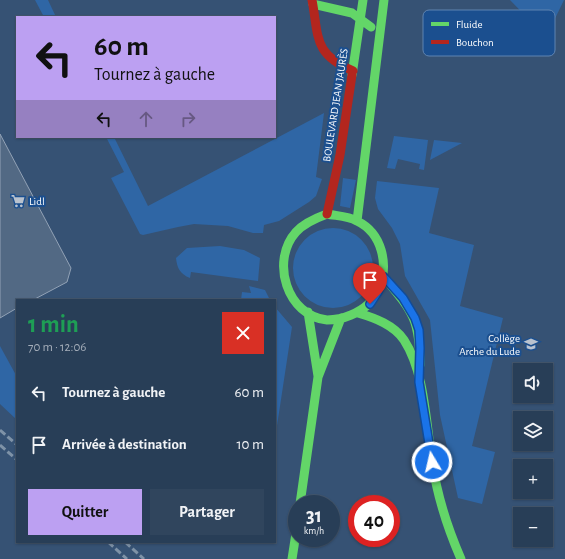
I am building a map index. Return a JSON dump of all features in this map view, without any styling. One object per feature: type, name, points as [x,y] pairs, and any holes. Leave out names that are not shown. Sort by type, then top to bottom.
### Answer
[{"type":"main road","name":"BOULEVARD JEAN JAURÈS","points":[[327,214],[340,155],[363,0]]},
{"type":"main road","points":[[357,221],[361,176],[381,35],[384,0]]},
{"type":"main road","points":[[353,71],[343,67],[323,52],[316,29],[313,2],[352,13],[381,35]]},
{"type":"main road","points":[[327,214],[357,221],[370,231],[380,245],[385,261],[384,277],[378,292],[370,304],[358,313],[341,318],[325,319],[308,312],[290,295],[284,280],[282,264],[285,249],[292,236],[302,226],[327,214]]},
{"type":"main road","points":[[384,277],[403,298],[415,318],[419,330],[419,382]]},
{"type":"main road","points":[[308,312],[318,377]]},
{"type":"main road","points":[[358,313],[375,318],[390,326],[403,339],[410,353],[419,382],[434,476],[445,516],[461,559]]},
{"type":"main road","points":[[301,495],[318,377],[341,318]]},
{"type":"main road","points":[[292,559],[294,547]]},
{"type":"shaded area","points":[[35,0],[48,0],[56,16],[43,16]]},
{"type":"shaded area","points":[[510,0],[564,0],[555,18],[555,10],[520,10]]},
{"type":"shaded area","points":[[324,113],[316,177],[322,179],[316,196],[279,221],[264,225],[263,233],[253,233],[228,226],[194,224],[143,235],[140,234],[111,178],[124,172],[107,138],[114,138],[148,206]]},
{"type":"shaded area","points":[[394,136],[428,140],[424,170],[419,169],[420,164],[398,159],[395,169],[387,168]]},
{"type":"shaded area","points":[[434,140],[462,143],[430,160]]},
{"type":"shaded area","points":[[343,178],[356,180],[350,208],[340,206]]},
{"type":"shaded area","points":[[377,181],[439,188],[429,233],[474,245],[460,306],[503,318],[472,446],[495,452],[482,504],[458,498],[440,415],[430,320],[405,276],[400,244],[392,228],[378,209],[375,198]]},
{"type":"shaded area","points":[[325,228],[341,228],[362,239],[373,260],[373,276],[362,297],[341,308],[325,308],[311,302],[304,297],[299,290],[293,276],[293,260],[299,246],[304,239],[311,234]]},
{"type":"shaded area","points":[[220,246],[244,250],[260,258],[258,281],[191,272],[190,278],[184,275],[177,265],[176,258],[187,248]]},
{"type":"shaded area","points":[[249,286],[265,290],[270,299],[241,299],[242,292],[251,293]]},
{"type":"shaded area","points":[[276,308],[292,327],[276,432]]},
{"type":"shaded area","points":[[0,346],[16,375],[16,419],[0,404]]},
{"type":"building","name":"Lidl","points":[[0,134],[71,268],[67,282],[35,299],[16,299],[16,309],[0,318]]},
{"type":"railway","points":[[0,430],[16,444]]},
{"type":"railway","points":[[0,445],[16,459]]},
{"type":"railway","points":[[109,543],[127,559]]},
{"type":"railway","points":[[126,543],[144,559]]},
{"type":"traffic: fast","points":[[352,75],[363,0]]},
{"type":"traffic: fast","points":[[357,221],[384,0]]},
{"type":"traffic: fast","points":[[313,4],[352,13],[371,27]]},
{"type":"traffic: fast","points":[[327,214],[350,218],[366,226],[378,241],[383,260],[382,279],[379,289],[368,305],[360,311],[348,316],[327,320],[313,316],[302,309],[293,298],[287,285],[284,272],[284,257],[288,244],[296,232],[306,223],[327,214]]},
{"type":"traffic: fast","points":[[384,277],[408,308],[412,316],[416,326],[420,349],[420,365]]},
{"type":"traffic: fast","points":[[308,312],[318,376]]},
{"type":"traffic: fast","points":[[358,313],[390,326],[404,340],[411,353],[421,383],[432,461],[440,499],[451,535],[461,559]]},
{"type":"traffic: fast","points":[[301,495],[318,377],[341,318]]},
{"type":"traffic: fast","points":[[292,559],[294,547]]},
{"type":"traffic: jam","points":[[312,0],[320,43],[324,51],[340,65],[353,71]]},
{"type":"traffic: jam","points":[[327,214],[340,155],[352,75]]},
{"type":"place","name":"Lidl","points":[[18,201]]},
{"type":"place","name":"Collège Arche du Lude","points":[[531,344]]},
{"type":"route","points":[[370,304],[378,292],[384,277],[403,298],[415,318],[419,330],[419,382],[432,462]]}]
